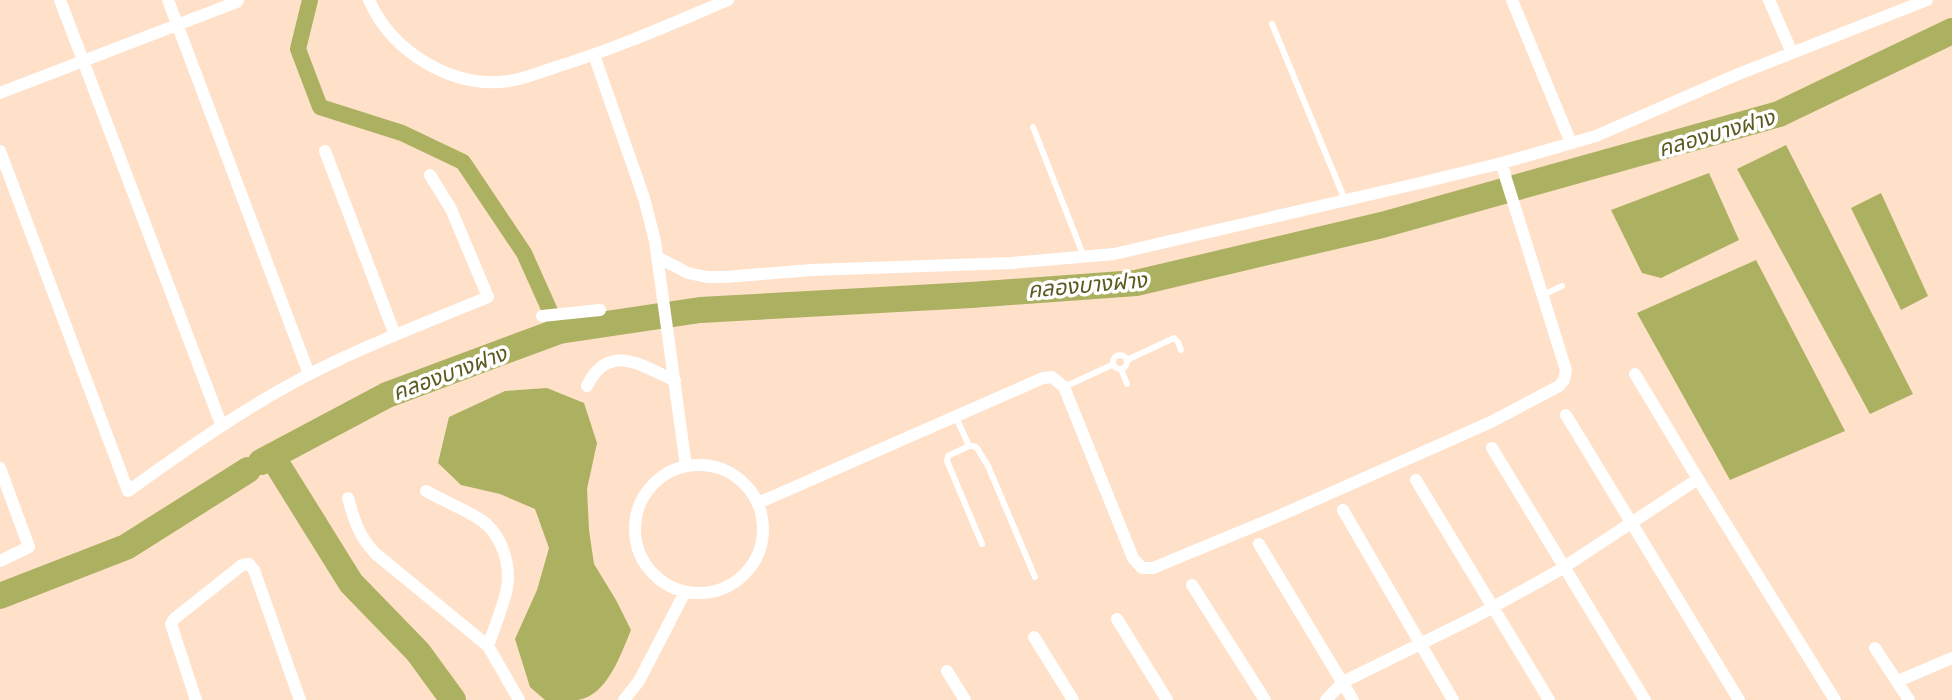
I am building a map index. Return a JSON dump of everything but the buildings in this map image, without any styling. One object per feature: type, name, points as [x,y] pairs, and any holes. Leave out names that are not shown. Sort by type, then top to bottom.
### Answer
[{"type":"street","points":[[60,0],[221,424]]},
{"type":"street","points":[[168,0],[309,374]]},
{"type":"street","points":[[0,93],[238,0]]},
{"type":"street","points":[[369,0],[375,13],[396,39],[420,59],[446,74],[470,81],[509,81],[594,55],[728,0]]},
{"type":"street","points":[[1512,0],[1571,143]]},
{"type":"street","points":[[1769,0],[1792,53]]},
{"type":"street","points":[[657,257],[688,273],[725,277],[812,270],[1011,263],[1114,254],[1502,163],[1571,143],[1616,128],[1736,75],[1927,0]]},
{"type":"street","points":[[594,55],[644,198],[657,257],[686,466]]},
{"type":"street","points":[[0,151],[128,491],[221,424],[309,374],[488,297],[451,209],[430,175]]},
{"type":"street","points":[[325,151],[395,335]]},
{"type":"street","points":[[758,503],[1043,378],[1052,377],[1064,387],[1133,558],[1142,568],[1153,568],[1491,422],[1559,386],[1566,370],[1502,163]]},
{"type":"street","points":[[542,316],[600,310]]},
{"type":"street","points":[[587,386],[601,365],[624,360],[636,362],[675,381]]},
{"type":"street","points":[[1635,374],[1835,700]]},
{"type":"street","points":[[1566,415],[1739,700]]},
{"type":"street","points":[[1492,448],[1645,700]]},
{"type":"street","points":[[686,466],[708,466],[729,472],[746,485],[758,503],[763,523],[762,543],[755,562],[742,578],[725,589],[705,594],[685,592],[667,585],[652,573],[641,557],[636,538],[636,519],[642,500],[653,484],[668,473],[686,466]]},
{"type":"street","points":[[0,468],[29,547],[0,561]]},
{"type":"street","points":[[1326,700],[1343,682],[1493,607],[1564,567],[1698,479]]},
{"type":"street","points":[[1416,480],[1549,700]]},
{"type":"street","points":[[426,491],[482,521],[500,541],[505,558],[506,591],[488,646]]},
{"type":"street","points":[[348,498],[364,542],[488,646],[519,700]]},
{"type":"street","points":[[1343,510],[1453,700]]},
{"type":"street","points":[[1259,544],[1353,700]]},
{"type":"street","points":[[196,700],[171,624],[242,565],[249,564],[254,570],[300,700]]},
{"type":"street","points":[[1192,585],[1265,700]]},
{"type":"street","points":[[624,700],[639,681],[685,592]]},
{"type":"street","points":[[1117,619],[1167,700]]},
{"type":"street","points":[[1034,637],[1073,700]]},
{"type":"street","points":[[1875,648],[1909,700]]},
{"type":"street","points":[[1898,681],[1952,658]]},
{"type":"street","points":[[947,671],[965,700]]},
{"type":"lane","points":[[1272,24],[1345,200]]},
{"type":"lane","points":[[1033,127],[1084,257]]},
{"type":"lane","points":[[1543,295],[1562,286]]},
{"type":"lane","points":[[1127,360],[1174,338],[1181,350]]},
{"type":"lane","points":[[1116,355],[1123,355],[1127,360],[1126,366],[1121,369],[1112,365],[1116,355]]},
{"type":"lane","points":[[1064,387],[1112,365]]},
{"type":"lane","points":[[1121,369],[1127,384]]},
{"type":"lane","points":[[956,417],[969,446]]},
{"type":"lane","points":[[982,544],[947,461],[948,456],[969,446],[977,448],[988,466],[1035,577]]},
{"type":"shaded area","points":[[1786,145],[1913,394],[1870,414],[1737,169]]},
{"type":"shaded area","points":[[1709,173],[1739,240],[1661,278],[1642,273],[1611,210]]},
{"type":"shaded area","points":[[1881,193],[1928,296],[1901,310],[1851,208]]},
{"type":"shaded area","points":[[1756,260],[1845,431],[1730,480],[1637,313]]},
{"type":"shaded area","points":[[547,388],[584,403],[597,443],[587,489],[594,564],[631,630],[605,682],[588,697],[578,700],[545,700],[530,687],[515,639],[537,590],[549,548],[535,509],[500,494],[461,485],[438,463],[449,417],[505,391]]},
{"type":"waterway","points":[[310,0],[298,49],[320,107],[402,133],[463,162],[524,253],[559,331]]},
{"type":"waterway","name":"คลองบางฝาง","points":[[261,462],[387,395],[559,331],[700,310],[1136,283],[1382,225],[1779,114],[1952,31]]},
{"type":"waterway","points":[[272,456],[351,583],[418,652],[453,700]]},
{"type":"waterway","name":"คลองบางฝาง","points":[[0,596],[126,547],[248,470]]}]
